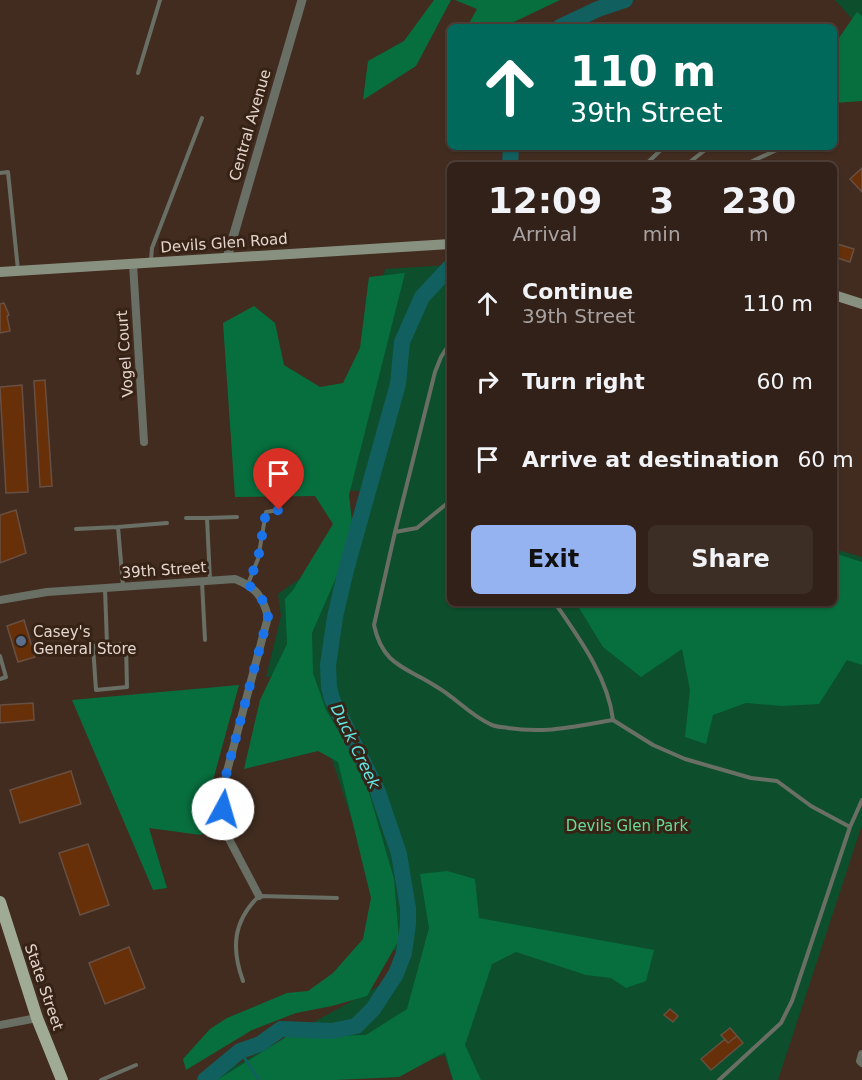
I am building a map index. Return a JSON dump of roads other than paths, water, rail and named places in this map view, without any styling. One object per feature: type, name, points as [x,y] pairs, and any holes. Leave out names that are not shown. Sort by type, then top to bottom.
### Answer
[{"type":"main road","name":"Devils Glen Road","points":[[0,272],[447,244]]},
{"type":"main road","points":[[837,296],[862,304]]},
{"type":"main road","name":"State Street","points":[[0,902],[37,1018],[62,1080]]},
{"type":"street","name":"Central Avenue","points":[[227,258],[302,0]]},
{"type":"street","name":"Vogel Court","points":[[133,264],[144,442]]},
{"type":"street","name":"39th Street","points":[[0,600],[47,592],[123,586],[235,579],[248,584]]},
{"type":"street","points":[[248,584],[265,603],[268,617],[226,775],[223,809],[230,841],[259,896]]},
{"type":"street","points":[[0,1025],[37,1018]]},
{"type":"street","points":[[862,1054],[862,1063]]},
{"type":"lane","points":[[138,73],[160,0]]},
{"type":"lane","points":[[150,263],[152,248],[202,118]]},
{"type":"lane","points":[[648,162],[661,150]]},
{"type":"lane","points":[[690,162],[705,150]]},
{"type":"lane","points":[[750,162],[776,150]]},
{"type":"lane","points":[[0,173],[8,172],[18,271]]},
{"type":"lane","points":[[447,349],[435,372],[395,532],[375,626],[377,639],[387,655],[403,669],[438,687],[466,710],[492,725],[544,731],[613,720],[654,746],[685,759],[740,775],[777,781],[811,806],[850,827]]},
{"type":"lane","points":[[395,532],[417,528],[447,503]]},
{"type":"lane","points":[[248,584],[258,559],[266,512],[279,510]]},
{"type":"lane","points":[[186,519],[237,517]]},
{"type":"lane","points":[[205,640],[207,518]]},
{"type":"lane","points":[[76,529],[167,523]]},
{"type":"lane","points":[[118,527],[123,586]]},
{"type":"lane","points":[[104,588],[107,644]]},
{"type":"lane","points":[[557,606],[601,676],[611,701],[613,720]]},
{"type":"lane","points":[[107,644],[126,644],[127,687],[96,690],[93,646],[107,644]]},
{"type":"lane","points":[[0,656],[6,678],[0,679]]},
{"type":"lane","points":[[719,1080],[782,1023],[792,1001],[850,827],[862,800]]},
{"type":"lane","points":[[243,981],[237,964],[235,942],[250,904],[259,896],[338,898]]},
{"type":"lane","points":[[101,1080],[136,1065]]},
{"type":"waterway","name":"Duck Creek","points":[[566,24],[598,9],[625,0]]},
{"type":"waterway","name":"Duck Creek","points":[[510,162],[511,150]]},
{"type":"waterway","name":"Duck Creek","points":[[205,1080],[240,1051],[260,1044],[281,1029],[332,1031],[356,1026],[373,1009],[396,974],[404,953],[408,908],[399,854],[378,792],[332,699],[328,665],[335,617],[346,570],[398,384],[402,342],[422,297],[447,270]]},
{"type":"waterway","points":[[240,1051],[259,1080]]},
{"type":"place","name":"Casey's General Store","points":[[21,641]]},
{"type":"park label","name":"Devils Glen Park","points":[[627,826]]}]
